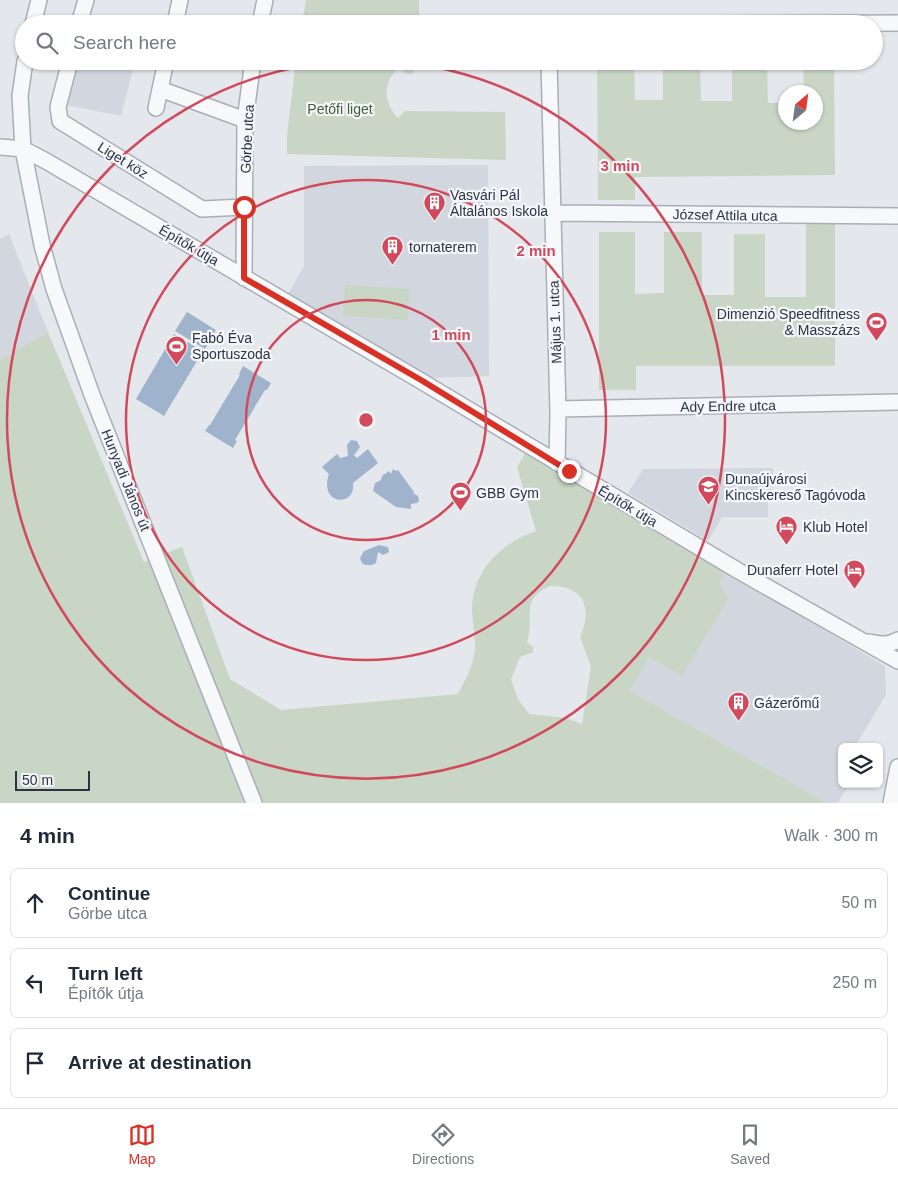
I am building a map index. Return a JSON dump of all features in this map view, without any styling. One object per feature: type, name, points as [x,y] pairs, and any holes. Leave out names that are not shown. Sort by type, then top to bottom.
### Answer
[{"type":"street","points":[[35,15],[39,0]]},
{"type":"street","points":[[82,15],[86,0]]},
{"type":"street","points":[[177,15],[180,0]]},
{"type":"street","points":[[262,15],[266,0]]},
{"type":"street","points":[[883,23],[898,23]]},
{"type":"street","name":"Hunyadi János út","points":[[24,70],[20,96],[23,149],[44,253],[54,289],[68,332],[254,803]]},
{"type":"street","name":"Liget köz","points":[[68,70],[58,107],[60,121],[202,208],[244,207]]},
{"type":"street","points":[[156,108],[164,70]]},
{"type":"street","name":"Görbe utca","points":[[244,278],[246,120],[252,70]]},
{"type":"street","name":"Május 1. utca","points":[[549,70],[558,409],[557,463]]},
{"type":"street","points":[[160,89],[246,120]]},
{"type":"street","points":[[0,147],[23,149]]},
{"type":"street","name":"Építők útja","points":[[23,149],[421,380],[737,570],[898,661]]},
{"type":"street","name":"József Attila utca","points":[[552,213],[898,216]]},
{"type":"street","name":"Ady Endre utca","points":[[558,409],[898,402]]},
{"type":"street","points":[[858,639],[882,645],[898,640]]},
{"type":"street","points":[[891,803],[898,767]]},
{"type":"shaded area","points":[[71,70],[133,70],[121,116],[62,104]]},
{"type":"shaded area","points":[[488,165],[489,376],[432,378],[288,294],[304,266],[304,166]]},
{"type":"shaded area","points":[[9,234],[48,332],[0,360],[0,239]]},
{"type":"shaded area","name":"Dunaújvárosi Kincskereső Tagóvoda","points":[[773,468],[773,487],[771,487],[771,495],[768,495],[768,517],[722,517],[708,541],[628,493],[643,469]]},
{"type":"shaded area","points":[[724,570],[885,666],[886,695],[857,743],[838,743],[838,788],[847,788],[838,803],[827,803],[630,691],[649,657],[681,675],[720,584]]},
{"type":"green space","points":[[306,0],[419,0],[419,15],[304,15]]},
{"type":"green space","name":"Petőfi liget","points":[[295,70],[397,70],[390,79],[387,99],[389,106],[398,118],[405,111],[505,112],[506,160],[287,154],[287,135]]},
{"type":"green space","name":"Petőfi liget","points":[[402,70],[414,70],[413,73],[405,73]]},
{"type":"green space","points":[[597,70],[634,70],[635,100],[663,100],[663,70],[700,70],[701,101],[732,101],[732,70],[767,70],[768,103],[778,103],[778,130],[823,130],[823,85],[804,85],[803,70],[834,70],[835,175],[635,177],[635,200],[598,200]]},
{"type":"green space","points":[[835,221],[835,366],[636,366],[636,390],[599,390],[599,232],[635,232],[635,294],[664,293],[664,232],[702,232],[702,295],[734,295],[734,234],[765,234],[765,297],[806,297],[806,222]]},
{"type":"green space","points":[[345,285],[410,289],[408,320],[343,316]]},
{"type":"green space","points":[[48,332],[144,562],[182,547],[230,679],[281,710],[458,694],[473,660],[475,644],[472,609],[474,595],[483,570],[491,560],[511,543],[536,531],[517,467],[527,450],[724,570],[720,584],[728,599],[682,676],[649,657],[630,691],[827,803],[0,803],[0,360]],"holes":[[[551,586],[563,587],[579,595],[585,609],[584,627],[580,637],[591,667],[582,724],[566,718],[529,714],[518,699],[511,679],[520,657],[533,652],[533,647],[527,642],[531,603],[541,591]]]},
{"type":"water","points":[[187,312],[216,330],[205,349],[175,331]]},
{"type":"water","points":[[174,334],[203,351],[164,416],[136,399]]},
{"type":"water","points":[[243,366],[271,383],[235,440],[237,441],[233,448],[205,431],[240,375]]},
{"type":"water","points":[[351,440],[357,441],[360,447],[354,455],[357,458],[368,449],[378,463],[353,483],[349,496],[344,499],[338,499],[329,492],[327,484],[329,474],[322,467],[337,454],[340,458],[348,456],[347,445]]},
{"type":"water","points":[[393,469],[398,470],[413,493],[418,496],[419,501],[411,504],[411,509],[396,507],[373,491],[375,483],[381,480],[382,476],[389,471],[391,474]]},
{"type":"water","points":[[379,545],[388,547],[389,552],[383,555],[378,552],[376,563],[374,564],[367,565],[362,563],[360,558],[364,551]]},
{"type":"place","name":"Vasvári Pál Általános Iskola","points":[[434,222]]},
{"type":"place","name":"tornaterem","points":[[393,266]]},
{"type":"place","name":"Dimenzió Speedfitness & Masszázs","points":[[876,341]]},
{"type":"place","name":"Fabó Éva Sportuszoda","points":[[176,365]]},
{"type":"place","name":"Dunaújvárosi Kincskereső Tagóvoda","points":[[709,506]]},
{"type":"place","name":"GBB Gym","points":[[460,512]]},
{"type":"place","name":"Klub Hotel","points":[[787,546]]},
{"type":"place","name":"Dunaferr Hotel","points":[[854,589]]},
{"type":"place","name":"Gázerőmű","points":[[738,722]]},
{"type":"route","points":[[244,207],[244,278],[421,380],[569,471]]}]
